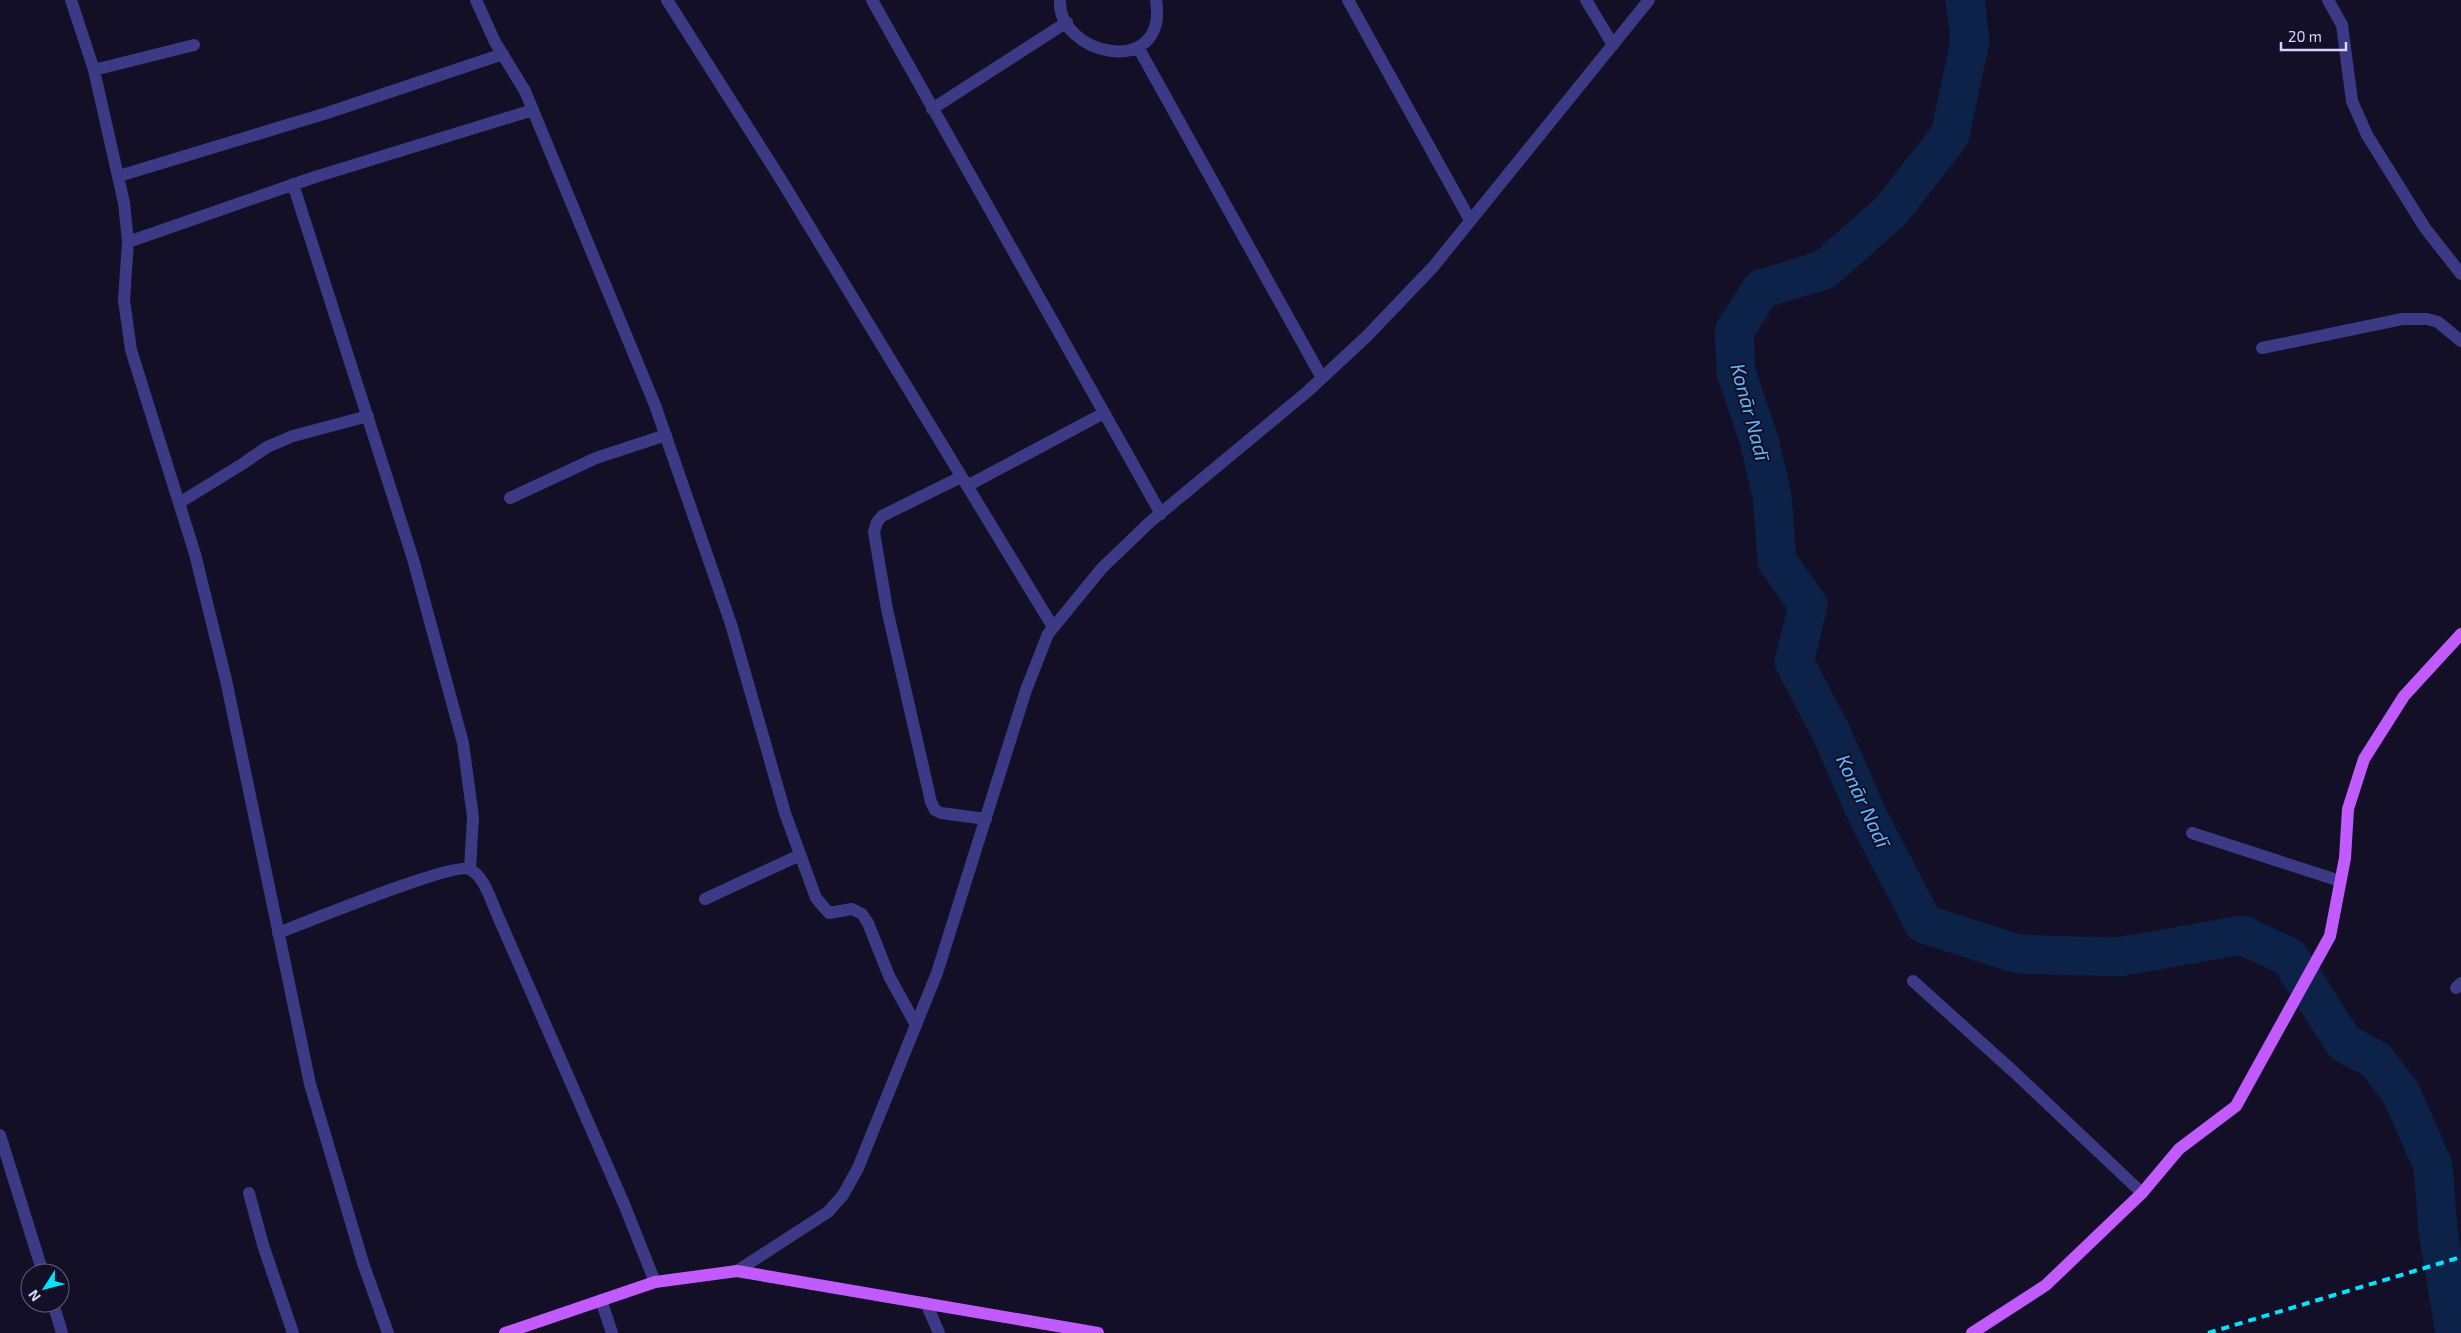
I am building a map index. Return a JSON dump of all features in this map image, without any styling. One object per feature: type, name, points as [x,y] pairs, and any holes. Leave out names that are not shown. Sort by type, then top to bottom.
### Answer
[{"type":"main road","points":[[1972,1333],[2046,1285],[2142,1193],[2179,1149],[2236,1106],[2330,936],[2345,858],[2348,809],[2364,759],[2404,696],[2461,634]]},
{"type":"main road","points":[[505,1333],[534,1328],[601,1300],[655,1282],[736,1271],[926,1303],[1050,1329],[1098,1333]]},
{"type":"street","points":[[71,0],[94,70],[119,176],[128,242],[124,300],[131,350],[195,554],[226,680],[310,1084],[363,1263],[388,1333]]},
{"type":"street","points":[[476,0],[503,54],[525,91],[594,255],[666,435],[695,526],[731,624],[785,813],[816,898],[823,909],[829,913],[852,909],[862,914],[868,923],[889,976],[916,1025]]},
{"type":"street","points":[[667,0],[780,178],[1053,627]]},
{"type":"street","points":[[872,0],[1160,514]]},
{"type":"street","points":[[1060,0],[1060,6],[1067,22],[1076,36],[1090,45],[1124,53],[1138,49],[1149,40],[1154,29],[1158,10],[1156,0]]},
{"type":"street","points":[[1348,0],[1470,220]]},
{"type":"street","points":[[1586,0],[1613,45]]},
{"type":"street","points":[[736,1271],[809,1226],[828,1212],[843,1195],[858,1168],[938,972],[1026,690],[1048,634],[1053,627],[1102,568],[1160,514],[1322,378],[1367,336],[1433,268],[1649,0]]},
{"type":"street","points":[[2328,0],[2342,25],[2352,101],[2367,135],[2425,228],[2461,274]]},
{"type":"street","points":[[932,109],[1067,22]]},
{"type":"street","points":[[94,70],[194,45]]},
{"type":"street","points":[[1138,49],[1322,378]]},
{"type":"street","points":[[119,176],[327,113],[503,54]]},
{"type":"street","points":[[128,242],[293,184],[533,110]]},
{"type":"street","points":[[293,184],[414,559],[463,743],[473,817],[470,869]]},
{"type":"street","points":[[2262,348],[2402,319],[2427,319],[2438,322],[2461,341]]},
{"type":"street","points":[[986,819],[941,813],[935,810],[931,802],[887,609],[874,532],[877,522],[882,516],[964,482],[1104,412]]},
{"type":"street","points":[[179,503],[244,464],[267,447],[293,436],[368,416]]},
{"type":"street","points":[[510,498],[596,458],[666,435]]},
{"type":"street","points":[[2192,833],[2340,881]]},
{"type":"street","points":[[705,899],[800,855]]},
{"type":"street","points":[[278,933],[417,881],[461,868],[470,869],[482,882],[498,914],[620,1196],[655,1282]]},
{"type":"street","points":[[1913,981],[2014,1072],[2142,1193]]},
{"type":"street","points":[[0,1135],[40,1263]]},
{"type":"street","points":[[248,1193],[263,1246],[293,1333]]},
{"type":"street","points":[[601,1300],[612,1333]]},
{"type":"street","points":[[926,1303],[939,1333]]},
{"type":"street","points":[[56,1313],[62,1333]]},
{"type":"waterway","name":"Konār Nadī","points":[[1965,0],[1970,41],[1950,135],[1891,211],[1824,270],[1761,289],[1734,332],[1736,372],[1759,440],[1772,496],[1777,561],[1808,605],[1794,662],[1832,734],[1868,817],[1924,924],[2018,954],[2118,957],[2242,935],[2289,957],[2344,1043],[2376,1060],[2401,1093],[2433,1166],[2438,1231],[2455,1333]]},
{"type":"railway","points":[[2208,1333],[2461,1257]]}]
